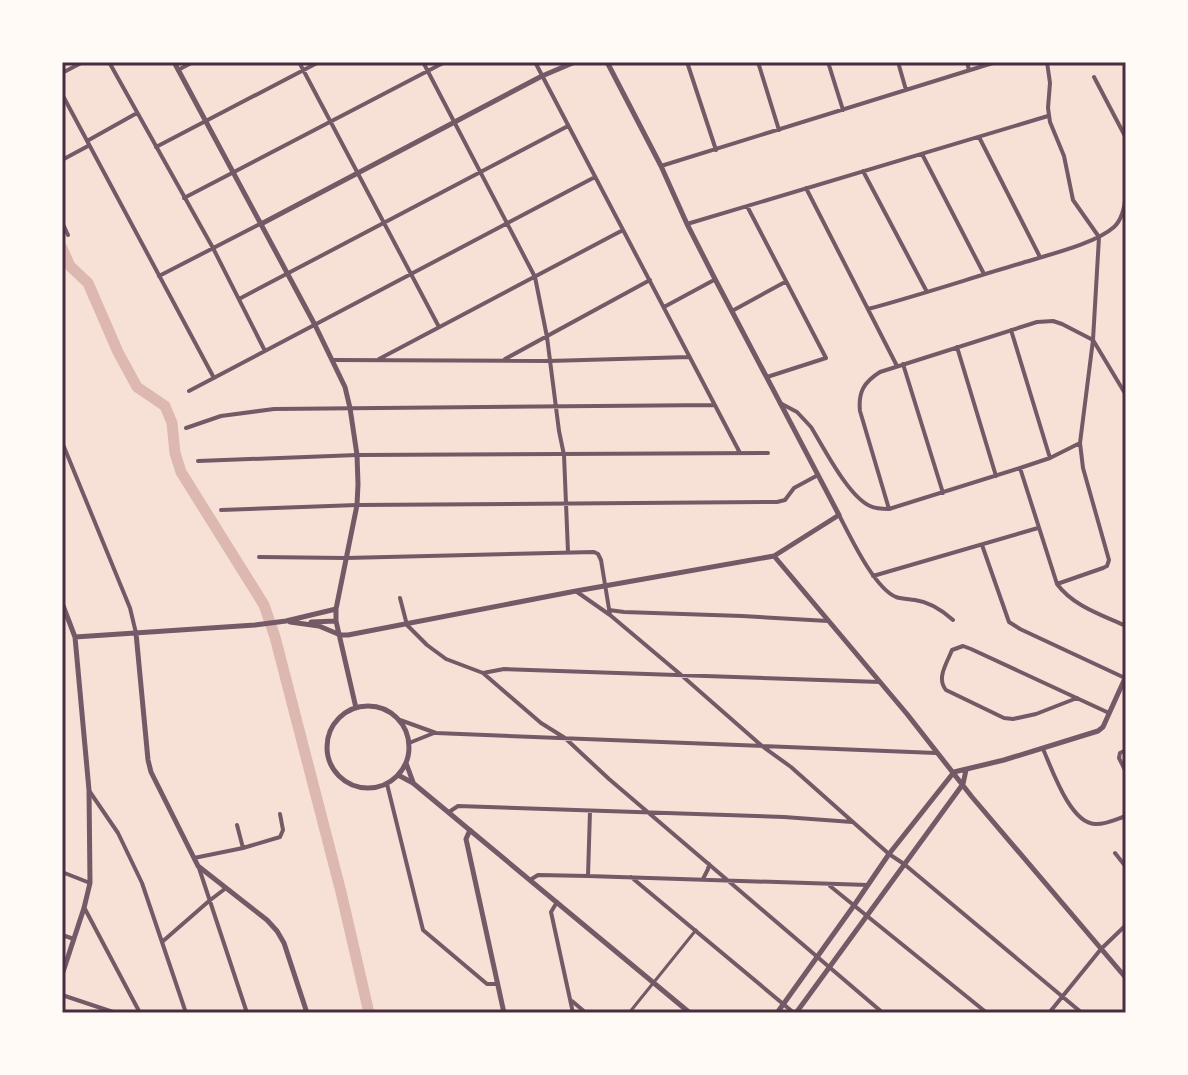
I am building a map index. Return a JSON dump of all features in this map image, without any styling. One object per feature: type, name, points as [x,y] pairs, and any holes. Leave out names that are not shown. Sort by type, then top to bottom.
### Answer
[{"type":"street","points":[[62,73],[83,62]]},
{"type":"street","points":[[109,62],[213,248],[265,351]]},
{"type":"street","points":[[174,62],[345,387],[357,455],[357,505],[336,621],[356,708]]},
{"type":"street","points":[[178,70],[193,62]]},
{"type":"street","points":[[299,62],[439,327]]},
{"type":"street","points":[[156,147],[319,62]]},
{"type":"street","points":[[423,62],[535,277],[564,455],[568,552]]},
{"type":"street","points":[[184,198],[445,62]]},
{"type":"street","points":[[535,62],[740,453]]},
{"type":"street","points":[[159,276],[542,76],[575,62]]},
{"type":"street","points":[[607,62],[715,279],[873,576],[894,596],[932,604],[953,620]]},
{"type":"street","points":[[687,62],[716,150]]},
{"type":"street","points":[[758,62],[779,130]]},
{"type":"street","points":[[828,62],[843,110]]},
{"type":"street","points":[[898,62],[906,90]]},
{"type":"street","points":[[967,62],[969,70]]},
{"type":"street","points":[[661,166],[996,62]]},
{"type":"street","points":[[1047,62],[1050,83],[1048,116],[1064,156],[1073,200],[1099,237],[1093,340],[1080,443],[1083,468],[1109,560],[1103,568],[1057,584]]},
{"type":"street","points":[[1094,77],[1126,138]]},
{"type":"street","points":[[62,94],[214,378]]},
{"type":"street","points":[[62,160],[138,113]]},
{"type":"street","points":[[687,224],[1048,116]]},
{"type":"street","points":[[239,299],[568,126]]},
{"type":"street","points":[[979,137],[1040,257]]},
{"type":"street","points":[[922,154],[984,274]]},
{"type":"street","points":[[863,171],[927,292]]},
{"type":"street","points":[[189,391],[595,177]]},
{"type":"street","points":[[806,188],[900,365],[943,493]]},
{"type":"street","points":[[868,309],[1099,237],[1118,222],[1126,193]]},
{"type":"street","points":[[747,206],[826,358],[767,377]]},
{"type":"street","points":[[62,222],[68,235]]},
{"type":"street","points":[[377,360],[623,230]]},
{"type":"street","points":[[664,307],[715,279]]},
{"type":"street","points":[[501,361],[650,280]]},
{"type":"street","points":[[732,311],[785,282]]},
{"type":"street","points":[[889,509],[860,411],[863,385],[870,378],[900,365],[1011,330],[1053,321],[1093,340],[1126,395]]},
{"type":"street","points":[[1011,330],[1050,458]]},
{"type":"street","points":[[957,347],[996,476]]},
{"type":"street","points":[[333,360],[549,361],[689,357]]},
{"type":"street","points":[[780,403],[797,412],[811,427],[859,499],[878,509],[889,509],[996,476],[1050,458],[1080,443]]},
{"type":"street","points":[[186,428],[221,416],[274,409],[714,405]]},
{"type":"street","points":[[62,442],[124,593],[136,633],[151,772],[198,866],[247,1013]]},
{"type":"street","points":[[198,461],[357,455],[768,453]]},
{"type":"street","points":[[1020,468],[1057,584],[1063,593],[1126,626]]},
{"type":"street","points":[[221,510],[357,505],[782,501],[794,488],[818,475]]},
{"type":"street","points":[[284,621],[319,626],[339,635],[348,635],[774,556],[839,515]]},
{"type":"street","points":[[873,576],[1038,528]]},
{"type":"street","points":[[777,1013],[889,854],[954,772],[1096,732],[1103,727],[1126,677],[1013,626],[982,545]]},
{"type":"street","points":[[259,557],[594,552],[601,560],[609,613]]},
{"type":"street","points":[[774,556],[1126,978]]},
{"type":"street","points":[[576,591],[609,613],[889,854],[1082,1013]]},
{"type":"street","points":[[400,598],[407,625],[434,652],[483,673],[541,723],[565,738],[883,1013]]},
{"type":"street","points":[[62,603],[75,637],[89,790],[90,883],[62,975]]},
{"type":"street","points":[[75,637],[255,625],[336,609]]},
{"type":"street","points":[[609,613],[828,621]]},
{"type":"street","points":[[298,623],[336,621]]},
{"type":"street","points":[[1077,698],[1036,714],[1009,719],[946,690],[941,685],[941,678],[952,650],[963,646],[1077,698],[1109,713]]},
{"type":"street","points":[[483,673],[504,669],[880,682]]},
{"type":"street","points":[[400,720],[409,743],[406,763],[387,784],[365,788],[354,786],[336,772],[327,752],[331,730],[337,720],[356,708],[384,709],[400,720],[436,733]]},
{"type":"street","points":[[409,743],[436,733],[939,753]]},
{"type":"street","points":[[1043,749],[1066,799],[1079,817],[1086,822],[1102,824],[1126,816]]},
{"type":"street","points":[[1126,750],[1119,755],[1126,772]]},
{"type":"street","points":[[406,763],[413,783]]},
{"type":"street","points":[[631,877],[795,1013],[963,784],[966,770]]},
{"type":"street","points":[[398,775],[449,812],[690,1013]]},
{"type":"street","points":[[387,784],[421,926],[425,933],[487,984],[497,984]]},
{"type":"street","points":[[89,790],[118,833],[137,871],[186,1013]]},
{"type":"street","points":[[449,812],[458,806],[649,811],[854,822]]},
{"type":"street","points":[[588,876],[590,811]]},
{"type":"street","points":[[194,858],[280,837],[283,830],[280,814]]},
{"type":"street","points":[[237,825],[243,848]]},
{"type":"street","points":[[470,830],[466,839],[504,1013]]},
{"type":"street","points":[[1115,853],[1126,867]]},
{"type":"street","points":[[703,879],[709,864]]},
{"type":"street","points":[[198,866],[277,931],[284,943],[307,1013]]},
{"type":"street","points":[[62,872],[90,883]]},
{"type":"street","points":[[530,880],[538,875],[631,877],[653,882],[703,879],[868,885]]},
{"type":"street","points":[[746,895],[747,888],[755,881]]},
{"type":"street","points":[[653,882],[654,895]]},
{"type":"street","points":[[829,884],[987,1013]]},
{"type":"street","points":[[162,942],[226,888]]},
{"type":"street","points":[[557,902],[551,912],[573,1013]]},
{"type":"street","points":[[84,908],[140,1013]]},
{"type":"street","points":[[1049,1013],[1101,949],[1126,925]]},
{"type":"street","points":[[629,1013],[696,930]]},
{"type":"street","points":[[62,935],[74,939]]},
{"type":"street","points":[[62,995],[116,1013]]},
{"type":"street","points":[[570,1000],[586,1013]]},
{"type":"waterway","points":[[62,248],[70,266],[88,283],[137,387],[165,406],[172,423],[175,453],[181,472],[264,605],[341,892],[369,1013]]}]
